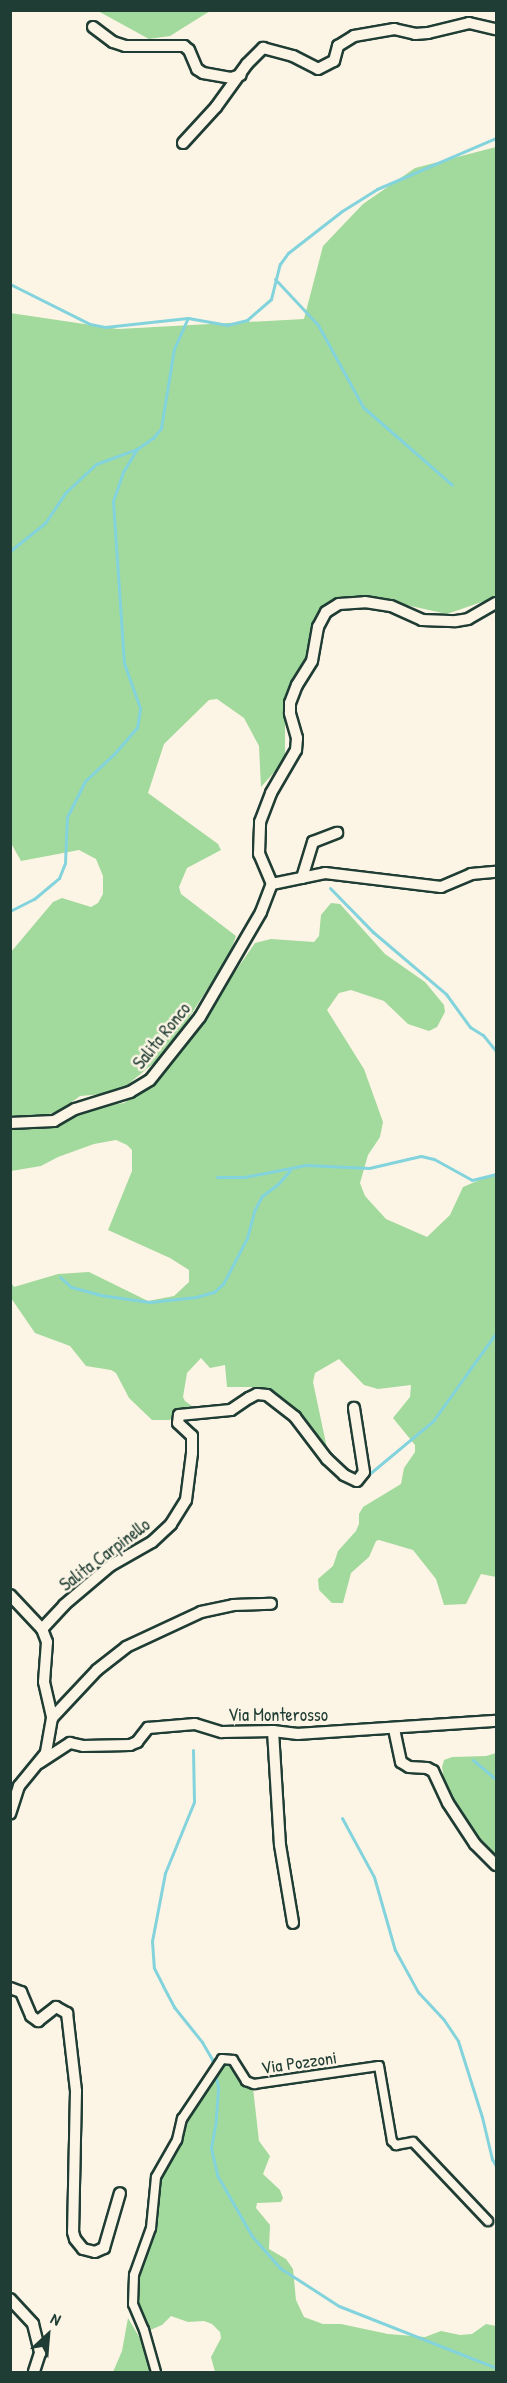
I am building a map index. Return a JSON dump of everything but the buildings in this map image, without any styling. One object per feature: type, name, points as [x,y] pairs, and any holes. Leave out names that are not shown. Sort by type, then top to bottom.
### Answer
[{"type":"street","points":[[183,142],[241,75],[247,64],[263,48],[294,56],[318,69],[334,61],[338,46],[354,36],[394,29],[415,34],[428,33],[469,23],[496,29]]},
{"type":"street","points":[[93,27],[113,42],[125,46],[184,46],[189,50],[197,69],[203,73],[231,78],[241,75]]},
{"type":"street","points":[[496,603],[468,619],[449,621],[422,621],[391,606],[365,602],[339,604],[326,612],[318,627],[315,655],[297,685],[290,703],[290,713],[297,738],[296,750],[271,793],[260,822],[259,854],[272,884],[326,873],[441,887],[471,874],[496,872]]},
{"type":"street","points":[[302,878],[312,844],[319,838],[337,833]]},
{"type":"street","name":"Salita Ronco","points":[[10,1123],[54,1121],[75,1108],[130,1092],[150,1080],[200,1017],[261,912],[272,884]]},
{"type":"street","name":"Salita Carpinello","points":[[42,1629],[64,1605],[110,1566],[152,1542],[171,1524],[186,1500],[192,1453],[192,1436],[178,1423],[179,1414],[231,1410],[257,1394],[267,1395],[290,1412],[327,1459],[354,1481],[361,1478],[364,1472],[354,1408]]},
{"type":"street","points":[[10,1595],[42,1629],[48,1651],[45,1682],[52,1718],[46,1753],[19,1786],[10,1814]]},
{"type":"street","points":[[52,1718],[97,1670],[126,1647],[201,1612],[233,1605],[272,1604]]},
{"type":"street","name":"Via Monterosso","points":[[39,1763],[70,1743],[83,1746],[130,1745],[137,1742],[148,1728],[195,1724],[222,1732],[273,1731],[298,1734],[496,1721]]},
{"type":"street","points":[[394,1729],[401,1762],[412,1768],[427,1768],[436,1774],[447,1803],[476,1844],[496,1865]]},
{"type":"street","points":[[273,1731],[280,1845],[293,1923]]},
{"type":"street","points":[[10,1988],[21,1992],[31,2016],[38,2020],[56,2007],[68,2013],[76,2091],[73,2232],[75,2240],[83,2249],[95,2252],[104,2248],[120,2193]]},
{"type":"street","name":"Via Pozzoni","points":[[156,2373],[144,2330],[133,2304],[132,2285],[137,2262],[151,2228],[156,2177],[177,2140],[182,2119],[217,2064],[225,2059],[235,2062],[244,2079],[254,2084],[379,2066],[390,2138],[394,2144],[410,2141],[415,2144],[488,2221]]},
{"type":"street","points":[[10,2298],[33,2324],[40,2353],[34,2373]]},
{"type":"green space","points":[[98,11],[210,11],[170,36],[149,39]]},
{"type":"green space","points":[[496,147],[496,597],[447,614],[370,597],[343,598],[319,611],[313,628],[308,662],[292,684],[285,703],[285,760],[261,787],[259,746],[244,718],[217,699],[209,700],[164,744],[148,793],[218,844],[221,850],[187,868],[179,887],[181,894],[236,936],[230,953],[182,1029],[155,1062],[126,1086],[104,1094],[80,1096],[61,1110],[40,1117],[11,1118],[11,952],[53,902],[62,898],[91,907],[98,903],[103,894],[103,876],[96,859],[79,850],[21,861],[11,843],[10,313],[118,329],[304,319],[323,246],[363,204],[415,168]]},
{"type":"green space","points":[[331,903],[340,904],[385,954],[425,982],[444,1005],[445,1012],[437,1027],[429,1031],[408,1024],[384,1001],[351,990],[339,993],[327,1010],[364,1069],[383,1122],[380,1137],[368,1155],[360,1183],[365,1196],[386,1219],[427,1237],[450,1215],[463,1187],[496,1173],[496,1577],[481,1574],[466,1604],[444,1605],[436,1579],[413,1550],[379,1540],[376,1541],[369,1557],[351,1573],[343,1603],[332,1603],[319,1590],[318,1579],[333,1566],[338,1551],[356,1531],[359,1514],[363,1507],[401,1484],[404,1468],[415,1452],[415,1445],[393,1418],[410,1397],[411,1385],[378,1389],[364,1385],[339,1359],[315,1373],[313,1382],[328,1453],[305,1419],[285,1401],[262,1387],[227,1387],[225,1365],[210,1368],[201,1358],[187,1373],[183,1397],[196,1409],[182,1409],[174,1413],[170,1420],[152,1420],[129,1398],[116,1373],[86,1366],[70,1346],[35,1333],[11,1298],[10,1281],[14,1287],[58,1274],[89,1272],[148,1301],[174,1296],[189,1282],[189,1270],[170,1258],[108,1230],[132,1171],[132,1150],[127,1145],[116,1140],[94,1144],[41,1166],[11,1171],[11,1130],[49,1127],[99,1106],[124,1103],[146,1088],[180,1051],[255,943],[271,939],[314,942],[319,936],[321,915]]},
{"type":"green space","points":[[496,1753],[496,1856],[452,1807],[442,1767],[444,1760],[452,1757],[486,1756]]},
{"type":"green space","points":[[224,2064],[233,2068],[243,2083],[253,2088],[259,2141],[270,2156],[263,2174],[280,2190],[283,2198],[281,2202],[257,2203],[256,2208],[270,2225],[269,2249],[286,2259],[293,2269],[296,2300],[304,2317],[323,2324],[341,2324],[388,2334],[425,2337],[441,2331],[460,2335],[472,2334],[486,2324],[496,2326],[496,2372],[215,2372],[211,2357],[221,2338],[220,2332],[212,2324],[204,2321],[188,2322],[171,2316],[162,2325],[148,2331],[136,2307],[138,2272],[152,2236],[162,2177],[186,2123],[211,2084],[215,2073]]},
{"type":"green space","points":[[128,2318],[141,2340],[151,2372],[113,2372],[122,2351]]},
{"type":"waterway","points":[[10,284],[90,324],[105,327],[188,318],[227,325],[247,320],[271,299],[280,264],[288,253],[342,211],[377,189],[496,138]]},
{"type":"waterway","points":[[275,279],[318,325],[363,407],[452,485]]},
{"type":"waterway","points":[[10,551],[45,523],[65,493],[96,464],[137,449],[153,438],[161,428],[174,349],[188,318]]},
{"type":"waterway","points":[[10,911],[34,899],[59,878],[65,863],[67,817],[85,781],[137,728],[140,708],[124,663],[113,501],[123,472],[137,449]]},
{"type":"waterway","points":[[330,888],[373,932],[446,994],[470,1027],[483,1035],[496,1051]]},
{"type":"waterway","points":[[217,1177],[244,1177],[306,1165],[369,1168],[421,1156],[434,1159],[472,1180],[496,1174]]},
{"type":"waterway","points":[[60,1277],[71,1287],[100,1295],[150,1302],[196,1297],[214,1292],[223,1284],[247,1238],[254,1211],[262,1196],[278,1184],[290,1170]]},
{"type":"waterway","points":[[368,1475],[433,1421],[496,1333]]},
{"type":"waterway","points":[[193,1750],[194,1802],[165,1873],[152,1941],[154,1968],[163,1986],[174,2007],[202,2042],[212,2059],[218,2088],[211,2148],[217,2175],[252,2236],[280,2268],[339,2306],[496,2368]]},
{"type":"waterway","points":[[473,1760],[496,1779]]},
{"type":"waterway","points":[[342,1818],[374,1877],[395,1950],[418,1992],[444,2020],[458,2041],[496,2166]]}]
